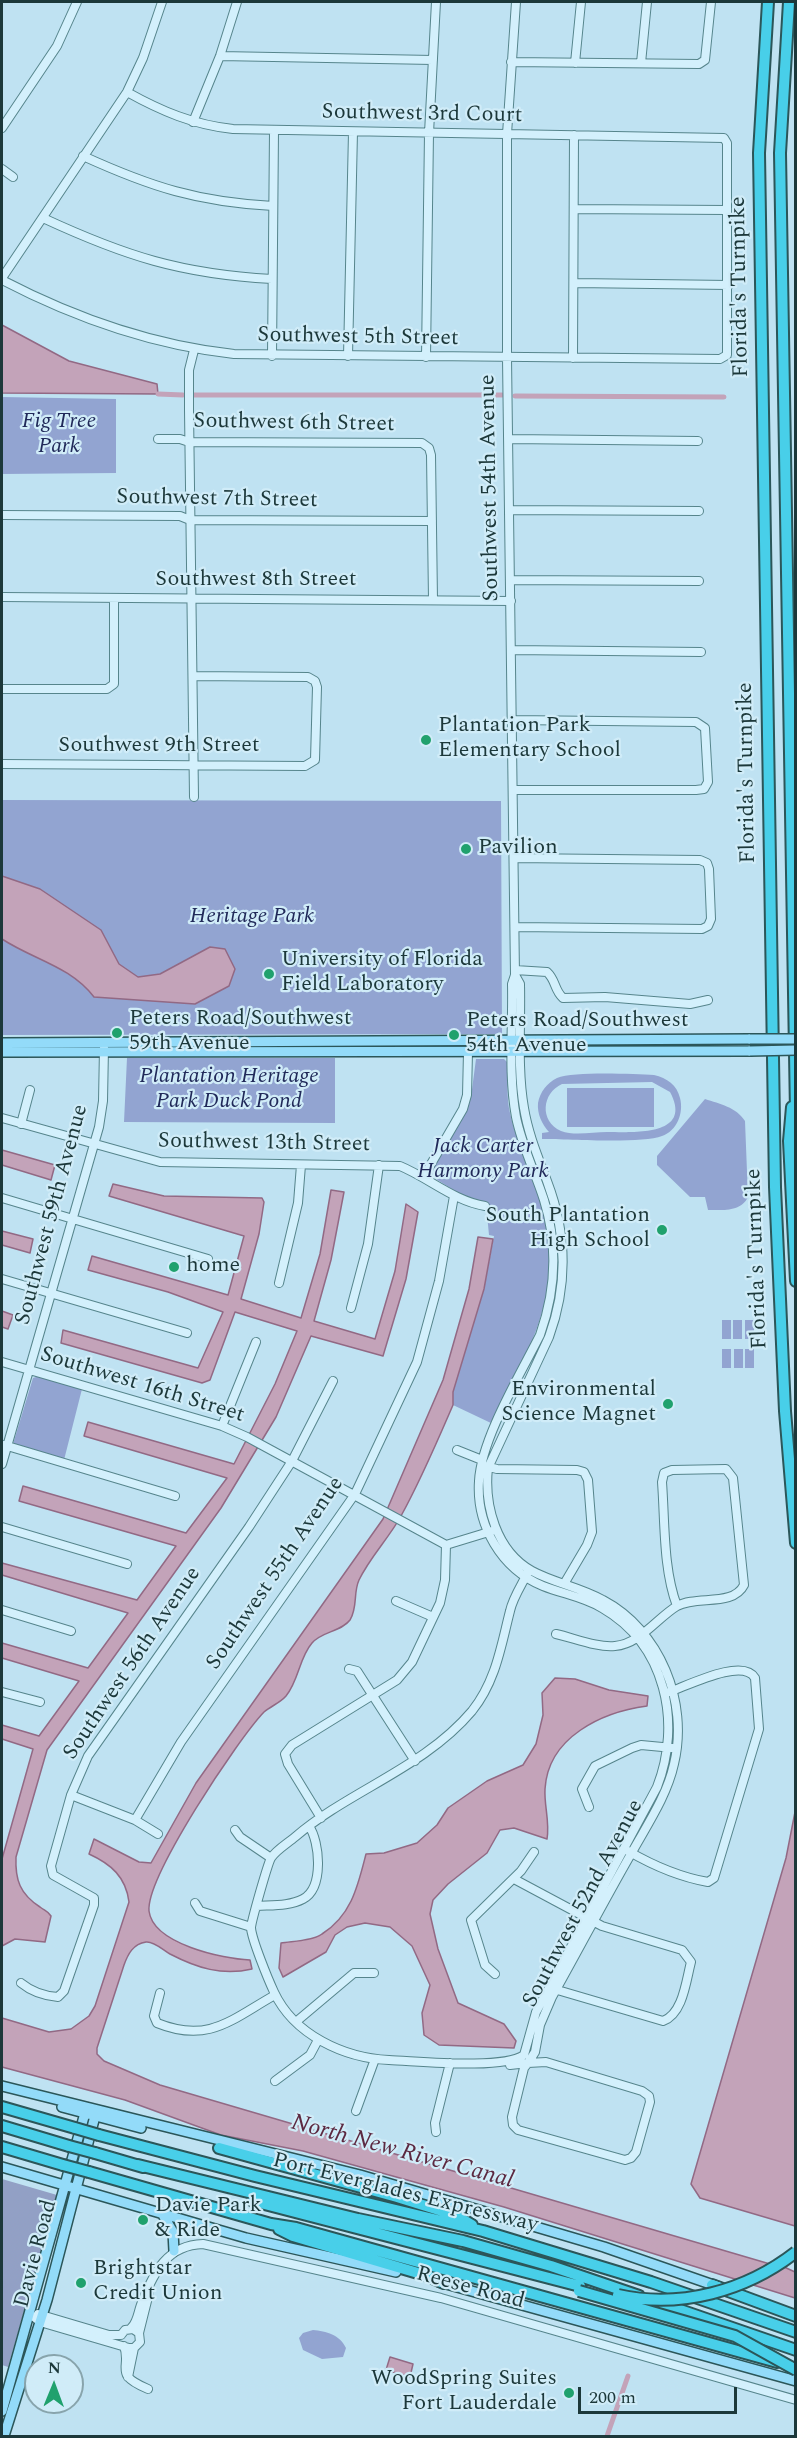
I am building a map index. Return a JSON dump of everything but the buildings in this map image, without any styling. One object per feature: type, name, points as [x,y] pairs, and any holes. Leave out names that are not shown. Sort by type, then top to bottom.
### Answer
[{"type":"highway","name":"Florida's Turnpike","points":[[768,2],[759,153],[774,1187],[785,1411],[795,1543]]},
{"type":"highway","name":"Florida's Turnpike","points":[[789,2],[780,153],[795,1113]]},
{"type":"highway","points":[[794,1088],[789,1140],[795,1281]]},
{"type":"highway","points":[[785,1411],[795,1442]]},
{"type":"highway","name":"Port Everglades Expressway","points":[[2,2107],[255,2176],[483,2230],[651,2282],[795,2332]]},
{"type":"highway","points":[[2,2126],[236,2196],[579,2289],[735,2336],[795,2369]]},
{"type":"highway","points":[[2,2147],[271,2224],[296,2228],[451,2270],[795,2369]]},
{"type":"highway","points":[[219,2148],[321,2174],[455,2215],[483,2230]]},
{"type":"highway","points":[[138,2165],[500,2252],[600,2282],[795,2350]]},
{"type":"highway","points":[[271,2224],[293,2236],[428,2276],[444,2283]]},
{"type":"highway","points":[[579,2289],[645,2300],[698,2296],[740,2285],[764,2274],[795,2252]]},
{"type":"highway","points":[[712,2285],[795,2316]]},
{"type":"main road","points":[[2,1052],[104,1048],[517,1046],[795,1039]]},
{"type":"main road","points":[[2,1043],[104,1048],[385,1049],[468,1052],[517,1046],[795,1050]]},
{"type":"main road","points":[[2,2086],[305,2162],[604,2247],[712,2285],[795,2310]]},
{"type":"main road","points":[[2,2091],[219,2148],[305,2162]]},
{"type":"main road","name":"Davie Road","points":[[4,2436],[41,2318],[85,2113]]},
{"type":"main road","name":"Davie Road","points":[[2,2411],[70,2187],[95,2116]]},
{"type":"main road","points":[[2,2167],[162,2215],[256,2240],[444,2283],[795,2381]]},
{"type":"main road","points":[[162,2215],[173,2232],[174,2251]]},
{"type":"street","points":[[2,128],[57,46],[77,2]]},
{"type":"street","points":[[2,279],[127,92],[143,58],[162,2]]},
{"type":"street","points":[[193,122],[220,56],[237,2]]},
{"type":"street","points":[[426,357],[429,133],[436,2]]},
{"type":"street","name":"Southwest 54th Avenue","points":[[516,2],[507,134],[507,358],[515,973],[520,984],[517,1046],[524,1107],[555,1205],[561,1233],[563,1278],[556,1317],[549,1337],[484,1464],[492,1531],[527,1574]]},
{"type":"street","points":[[575,63],[581,2]]},
{"type":"street","points":[[641,63],[647,2]]},
{"type":"street","points":[[511,62],[699,64],[705,60],[711,2]]},
{"type":"street","points":[[220,56],[433,60]]},
{"type":"street","name":"Southwest 3rd Court","points":[[127,92],[169,114],[211,127],[274,131],[724,138],[727,143],[727,210]]},
{"type":"street","points":[[272,356],[274,131]]},
{"type":"street","points":[[348,356],[353,132]]},
{"type":"street","points":[[573,358],[574,135]]},
{"type":"street","points":[[83,156],[139,181],[191,196],[225,204],[273,206]]},
{"type":"street","points":[[2,169],[13,177]]},
{"type":"street","points":[[574,209],[727,210],[729,285],[575,283]]},
{"type":"street","points":[[43,218],[139,258],[225,276],[272,279]]},
{"type":"street","name":"Southwest 5th Street","points":[[2,279],[91,321],[194,350],[272,356],[507,358],[720,359],[727,356],[729,285]]},
{"type":"street","points":[[194,350],[189,370],[194,797]]},
{"type":"street","name":"Southwest 6th Street","points":[[158,439],[180,439],[189,442],[422,443],[429,448],[432,455],[432,521]]},
{"type":"street","points":[[508,439],[698,441]]},
{"type":"street","points":[[510,510],[699,511]]},
{"type":"street","name":"Southwest 7th Street","points":[[2,514],[180,516],[190,520],[432,521]]},
{"type":"street","points":[[432,521],[433,600]]},
{"type":"street","points":[[511,580],[699,581]]},
{"type":"street","name":"Southwest 8th Street","points":[[2,597],[511,602]]},
{"type":"street","points":[[2,689],[107,689],[114,684],[114,598]]},
{"type":"street","points":[[512,650],[701,652]]},
{"type":"street","name":"Southwest 9th Street","points":[[2,764],[305,766],[315,760],[317,687],[315,681],[308,677],[193,676]]},
{"type":"street","points":[[512,720],[696,722],[705,728],[708,782],[704,789],[514,790]]},
{"type":"street","points":[[514,858],[700,860],[707,863],[711,919],[708,926],[702,929],[515,927]]},
{"type":"street","points":[[515,973],[547,972],[556,981],[557,993],[563,998],[605,996],[690,1004],[708,1000]]},
{"type":"street","name":"Southwest 59th Avenue","points":[[2,1464],[4,1445],[52,1294],[93,1145],[103,1101],[104,1048]]},
{"type":"street","points":[[424,1176],[462,1109],[467,1095],[468,1052]]},
{"type":"street","points":[[21,1124],[30,1090]]},
{"type":"street","name":"Southwest 13th Street","points":[[2,1118],[93,1145],[174,1164],[400,1166],[424,1176],[467,1203],[485,1206]]},
{"type":"street","points":[[279,1283],[298,1203],[301,1165]]},
{"type":"street","points":[[351,1308],[368,1244],[379,1165]]},
{"type":"street","name":"Southwest 55th Avenue","points":[[135,1820],[181,1742],[355,1494],[417,1362],[439,1281],[454,1196]]},
{"type":"street","points":[[2,1198],[208,1259]]},
{"type":"street","points":[[2,1279],[187,1333]]},
{"type":"street","points":[[222,1426],[256,1342]]},
{"type":"street","name":"Southwest 16th Street","points":[[2,1362],[222,1426],[355,1494],[446,1545]]},
{"type":"street","name":"Southwest 56th Avenue","points":[[21,1983],[31,1990],[51,1997],[58,1997],[64,1991],[94,1905],[94,1898],[53,1875],[51,1866],[78,1775],[102,1733],[243,1536],[292,1461],[333,1381]]},
{"type":"street","points":[[4,1445],[175,1496]]},
{"type":"street","points":[[457,1450],[484,1464],[584,1472],[588,1480],[592,1532],[564,1584]]},
{"type":"street","points":[[556,1634],[614,1647],[644,1633],[677,1606],[704,1599],[736,1596],[740,1593],[744,1585],[731,1472],[720,1469],[672,1470],[664,1473],[662,1482],[671,1588],[677,1606]]},
{"type":"street","points":[[2,1527],[127,1564]]},
{"type":"street","points":[[321,1818],[288,1764],[285,1754],[292,1745],[397,1680],[412,1662],[434,1617],[445,1580],[446,1545],[492,1531]]},
{"type":"street","points":[[527,1574],[564,1584],[606,1601],[644,1633],[662,1661],[669,1692]]},
{"type":"street","points":[[527,1574],[604,1609],[636,1637],[648,1652],[669,1692]]},
{"type":"street","points":[[527,1574],[510,1608],[504,1642],[496,1668],[473,1710],[440,1743],[416,1761],[309,1826],[271,1858],[251,1927],[275,1995],[297,2021],[318,2040],[358,2056],[375,2059],[473,2062],[502,2066],[546,2062],[537,2047]]},
{"type":"street","points":[[396,1601],[434,1617]]},
{"type":"street","points":[[2,1610],[71,1631]]},
{"type":"street","points":[[350,1669],[357,1671],[416,1761]]},
{"type":"street","points":[[628,1851],[659,1868],[691,1879],[708,1882],[714,1878],[759,1729],[755,1678],[752,1673],[731,1670],[669,1692]]},
{"type":"street","points":[[2,1692],[40,1702]]},
{"type":"street","name":"Southwest 52nd Avenue","points":[[473,2062],[517,2060],[524,2055],[536,2012],[553,1988],[628,1851],[673,1748],[669,1692]]},
{"type":"street","points":[[589,1807],[582,1789],[595,1766],[641,1745],[673,1748]]},
{"type":"street","points":[[71,1795],[135,1820],[158,1834]]},
{"type":"street","points":[[257,1906],[286,1904],[303,1899],[312,1892],[318,1861],[309,1826]]},
{"type":"street","points":[[235,1830],[240,1837],[271,1858]]},
{"type":"street","points":[[495,1974],[485,1965],[471,1920],[514,1879],[534,1852]]},
{"type":"street","points":[[514,1879],[602,1926],[682,1950],[690,1956],[691,1962],[673,2018],[663,2021],[553,1988]]},
{"type":"street","points":[[195,1903],[200,1911],[251,1927]]},
{"type":"street","points":[[297,2021],[354,1973],[374,1972]]},
{"type":"street","name":"Southwest 52nd Avenue","points":[[546,2062],[642,2091],[649,2096],[650,2102],[636,2152],[631,2158],[625,2160],[539,2136],[518,2130],[513,2125],[512,2117],[522,2083],[522,2074],[537,2047],[540,2025],[553,1988]]},
{"type":"street","points":[[160,1993],[153,2016],[158,2024],[189,2033],[219,2026],[275,1995]]},
{"type":"street","points":[[275,2081],[310,2055],[318,2040]]},
{"type":"street","points":[[356,2110],[375,2059]]},
{"type":"street","points":[[436,2132],[435,2123],[450,2063]]},
{"type":"street","points":[[502,2066],[518,2073],[522,2083]]},
{"type":"street","name":"Reese Road","points":[[174,2251],[194,2244],[215,2246],[441,2298],[795,2400]]},
{"type":"street","points":[[41,2318],[109,2335],[121,2335],[131,2328],[157,2269],[174,2251]]},
{"type":"street","points":[[128,2376],[134,2348],[140,2342],[139,2333],[150,2285]]},
{"type":"street","points":[[30,2314],[134,2348]]},
{"type":"street","points":[[131,2328],[139,2333]]},
{"type":"street","points":[[121,2335],[126,2353],[124,2368],[132,2382],[148,2389]]},
{"type":"green space","name":"Fig Tree Park","points":[[2,397],[116,399],[116,473],[2,474]]},
{"type":"green space","name":"Heritage Park","points":[[2,800],[501,801],[502,1034],[2,1035]]},
{"type":"green space","name":"Plantation Heritage Park Duck Pond","points":[[127,1058],[335,1058],[335,1123],[124,1122]]},
{"type":"green space","name":"Jack Carter Harmony Park","points":[[476,1059],[504,1059],[508,1063],[510,1113],[520,1148],[541,1204],[548,1235],[550,1264],[547,1292],[531,1345],[493,1424],[453,1405],[453,1392],[484,1289],[494,1236],[489,1235],[486,1204],[468,1199],[431,1176],[430,1169],[471,1097]]},
{"type":"green space","points":[[577,1074],[654,1075],[667,1080],[679,1093],[680,1115],[675,1126],[667,1134],[638,1140],[542,1139],[542,1133],[549,1132],[540,1119],[538,1103],[542,1092],[553,1080]],"holes":[[[652,1082],[670,1092],[675,1107],[674,1117],[657,1129],[578,1134],[561,1131],[549,1121],[546,1114],[550,1094],[562,1084]]]},
{"type":"green space","points":[[567,1088],[654,1088],[654,1127],[567,1127]]},
{"type":"green space","points":[[705,1099],[732,1109],[745,1121],[748,1197],[736,1208],[708,1210],[705,1197],[690,1197],[657,1165],[657,1156]]},
{"type":"green space","points":[[722,1320],[731,1320],[731,1339],[722,1339]]},
{"type":"green space","points":[[733,1320],[742,1320],[742,1339],[733,1339]]},
{"type":"green space","points":[[745,1320],[754,1320],[754,1339],[745,1339]]},
{"type":"green space","points":[[722,1349],[731,1349],[731,1368],[722,1368]]},
{"type":"green space","points":[[734,1349],[743,1349],[743,1368],[734,1368]]},
{"type":"green space","points":[[745,1349],[754,1349],[754,1368],[745,1368]]},
{"type":"green space","points":[[39,1376],[82,1389],[64,1460],[13,1444],[33,1378]]},
{"type":"green space","points":[[313,2330],[328,2333],[340,2340],[346,2348],[343,2357],[322,2359],[303,2350],[299,2338],[303,2333]]},
{"type":"shaded area","points":[[2,325],[69,361],[157,384],[158,394],[2,393]]},
{"type":"shaded area","points":[[2,876],[40,889],[101,930],[119,964],[138,977],[160,974],[210,947],[225,949],[235,969],[229,986],[195,1004],[94,997],[84,986],[63,971],[2,939]]},
{"type":"shaded area","points":[[2,1150],[55,1165],[51,1180],[2,1165]]},
{"type":"shaded area","points":[[113,1184],[164,1196],[262,1198],[264,1202],[259,1234],[241,1299],[301,1318],[320,1254],[331,1190],[344,1192],[331,1260],[314,1321],[375,1339],[395,1271],[406,1204],[418,1212],[406,1279],[383,1356],[311,1336],[276,1417],[221,1508],[47,1750],[16,1857],[16,1865],[18,1880],[23,1892],[51,1916],[45,1942],[15,1939],[2,1946],[2,1859],[33,1749],[2,1739],[2,1725],[39,1736],[79,1681],[2,1658],[2,1643],[88,1668],[128,1613],[2,1575],[2,1563],[137,1600],[176,1546],[19,1501],[23,1486],[186,1533],[227,1478],[84,1436],[88,1422],[234,1464],[275,1384],[297,1331],[235,1312],[210,1380],[202,1383],[61,1343],[63,1330],[198,1368],[223,1312],[168,1292],[88,1270],[92,1256],[228,1295],[244,1236],[109,1196]]},
{"type":"shaded area","points":[[2,1231],[33,1239],[30,1253],[2,1245]]},
{"type":"shaded area","points":[[478,1237],[493,1239],[484,1289],[453,1392],[453,1405],[415,1489],[396,1524],[359,1580],[350,1620],[342,1627],[321,1636],[312,1643],[304,1655],[294,1683],[286,1696],[264,1712],[251,1727],[215,1778],[177,1840],[152,1894],[149,1911],[153,1923],[163,1932],[191,1948],[223,1957],[250,1960],[252,1969],[220,1971],[200,1967],[180,1959],[152,1943],[146,1942],[134,1947],[124,1965],[97,2054],[104,2061],[160,2085],[770,2264],[738,2280],[504,2207],[303,2151],[221,2135],[125,2100],[2,2067],[2,2018],[49,2032],[71,2029],[89,2016],[95,2006],[129,1902],[125,1885],[116,1872],[89,1854],[94,1839],[139,1862],[151,1863],[196,1783],[383,1519],[443,1380],[469,1289]]},
{"type":"shaded area","points":[[2,1311],[13,1315],[8,1329],[2,1327]]},
{"type":"shaded area","points":[[555,1678],[575,1679],[609,1690],[648,1696],[647,1706],[612,1714],[596,1721],[567,1741],[556,1755],[548,1771],[545,1789],[547,1839],[514,1828],[500,1830],[487,1853],[448,1884],[433,1900],[430,1914],[438,1949],[458,2003],[504,2024],[516,2041],[514,2048],[439,2045],[424,2035],[422,2013],[430,1985],[412,1946],[390,1927],[365,1923],[347,1927],[335,1935],[326,1952],[283,1977],[279,1968],[281,1943],[318,1936],[340,1918],[352,1898],[366,1854],[384,1853],[417,1843],[437,1825],[448,1808],[487,1781],[523,1765],[536,1744],[543,1715],[542,1693]]},
{"type":"shaded area","points":[[795,1812],[796,2226],[700,2198],[691,2184],[786,1858]]},
{"type":"shaded area","points":[[2,2179],[57,2195],[8,2367],[2,2365]]},
{"type":"shaded area","points":[[782,2266],[795,2272],[795,2298],[750,2284]]},
{"type":"shaded area","points":[[390,2357],[413,2364],[410,2377],[386,2370]]},
{"type":"waterway","points":[[158,394],[183,395]]},
{"type":"waterway","points":[[193,395],[502,395]]},
{"type":"waterway","points":[[515,396],[724,397]]},
{"type":"waterway","points":[[607,2436],[628,2376]]},
{"type":"place","name":"Plantation Park Elementary School","points":[[426,740]]},
{"type":"place","name":"Pavilion","points":[[466,849]]},
{"type":"place","name":"University of Florida Field Laboratory","points":[[269,974]]},
{"type":"place","name":"Peters Road/Southwest 59th Avenue","points":[[117,1033]]},
{"type":"place","name":"Peters Road/Southwest 54th Avenue","points":[[454,1035]]},
{"type":"place","name":"South Plantation High School","points":[[662,1230]]},
{"type":"place","name":"home","points":[[174,1267]]},
{"type":"place","name":"Environmental Science Magnet","points":[[668,1404]]},
{"type":"place","name":"Davie Park & Ride","points":[[143,2220]]},
{"type":"place","name":"Brightstar Credit Union","points":[[81,2283]]},
{"type":"place","name":"WoodSpring Suites Fort Lauderdale","points":[[569,2393]]},
{"type":"water label","name":"North New River Canal","points":[[402,2153]]}]
